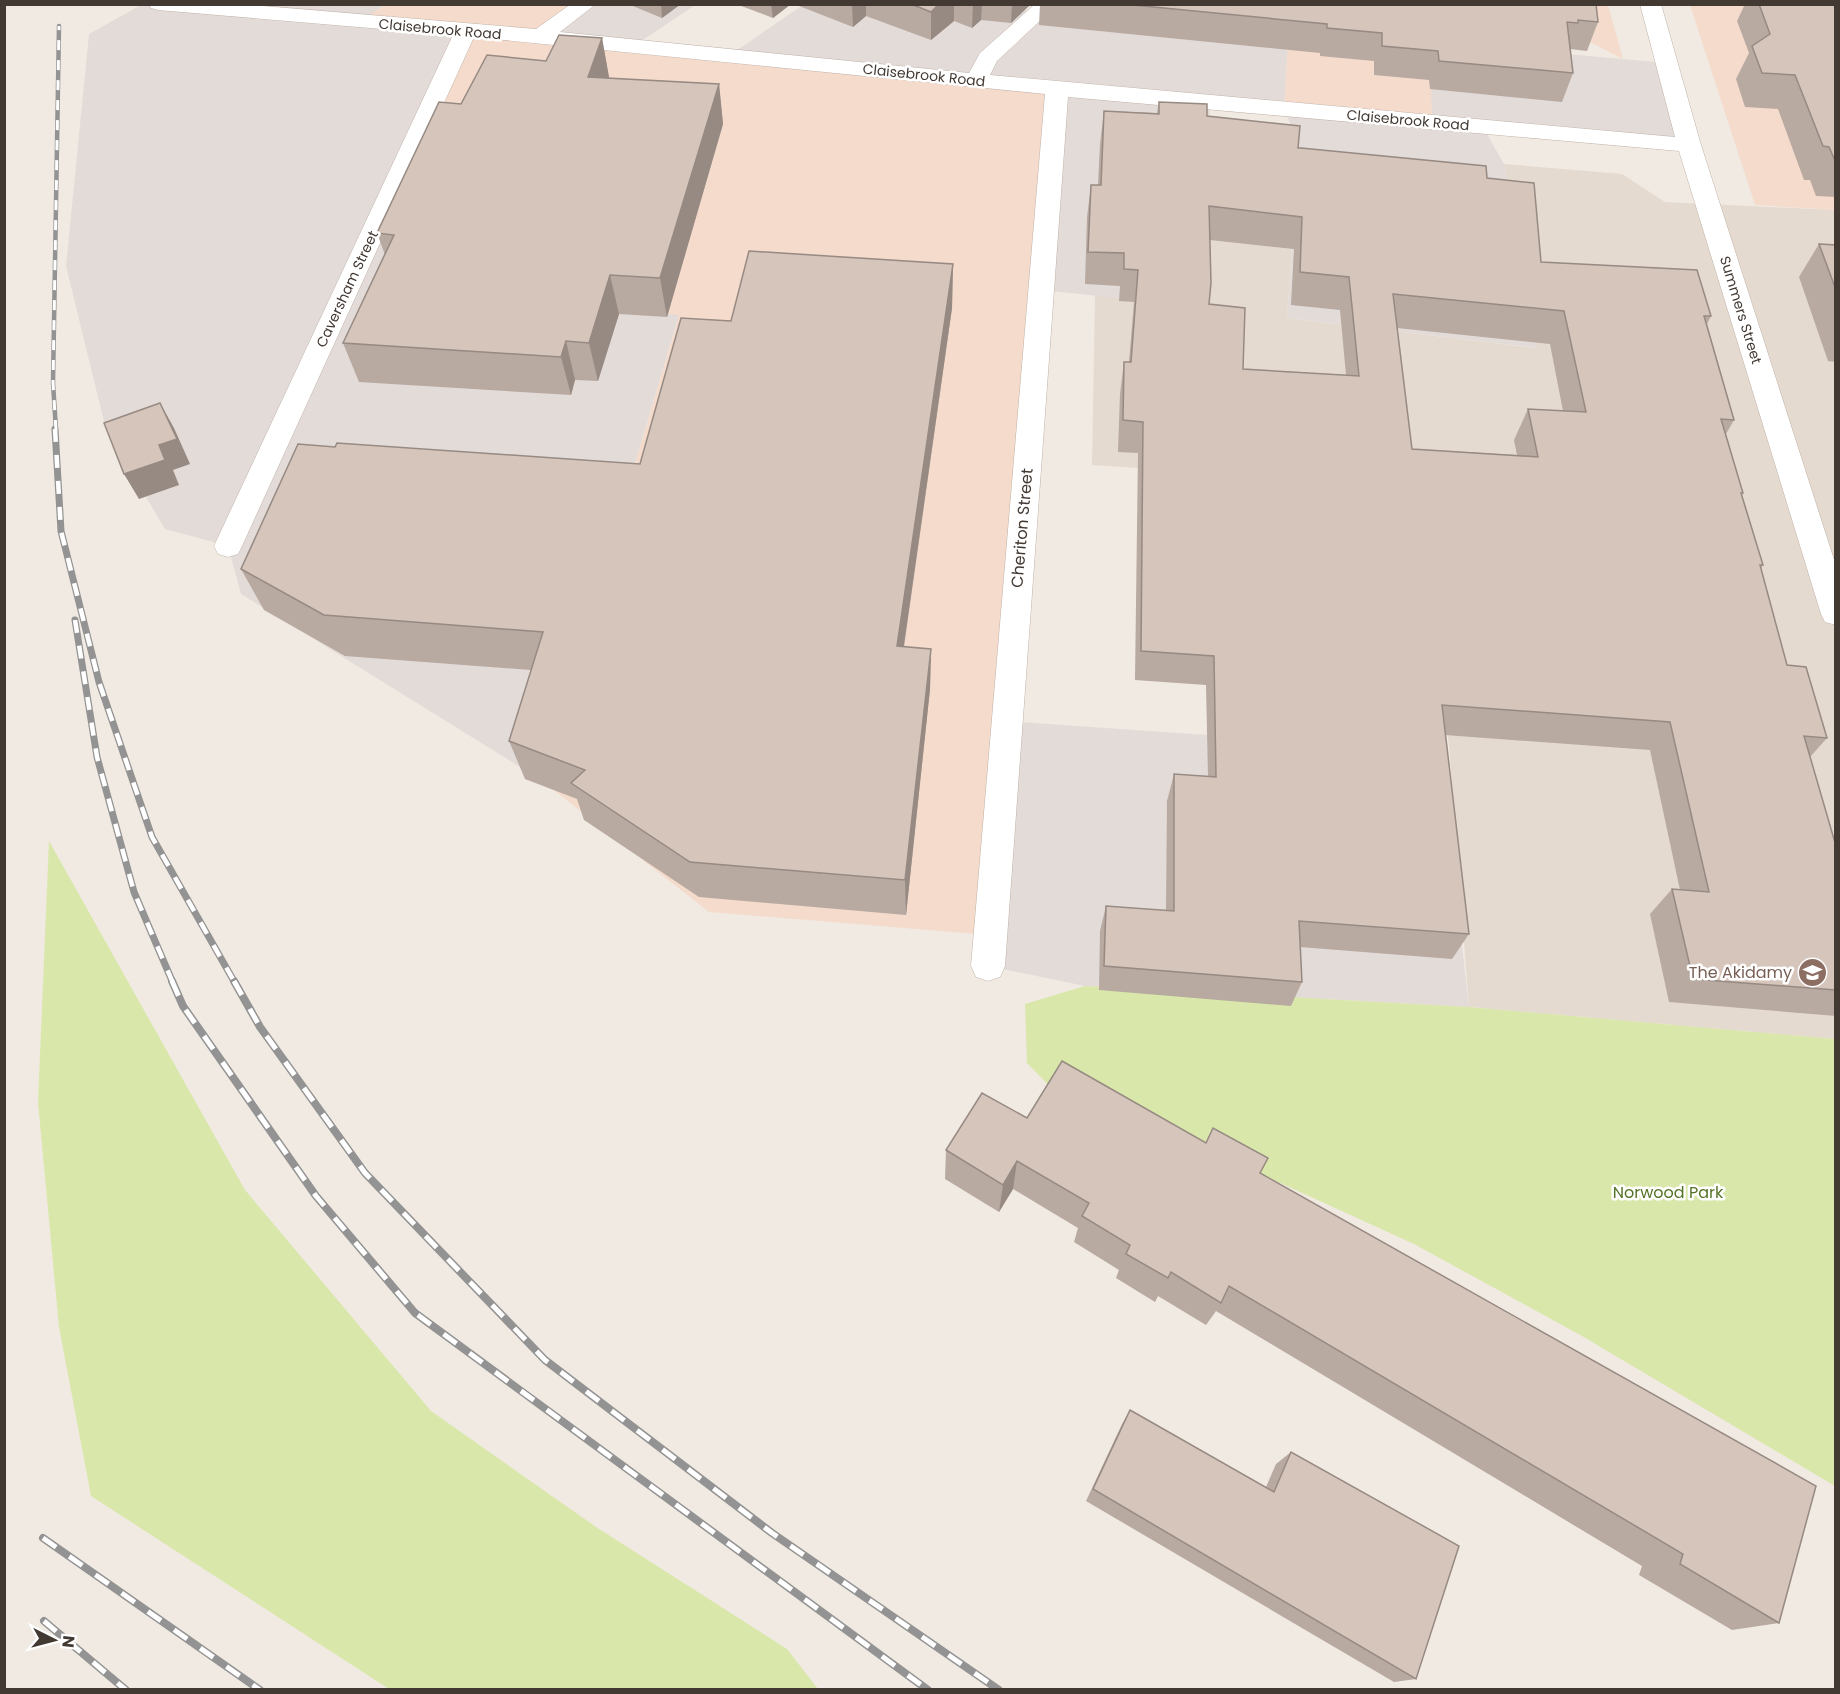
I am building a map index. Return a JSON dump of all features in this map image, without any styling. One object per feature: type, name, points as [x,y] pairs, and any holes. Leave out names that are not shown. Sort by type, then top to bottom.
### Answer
[{"type":"street","name":"Claisebrook Road","points":[[158,4],[465,32],[540,36],[1057,89],[1689,144]]},
{"type":"street","points":[[540,36],[586,4]]},
{"type":"street","points":[[977,80],[988,58],[1048,4]]},
{"type":"street","name":"Summers Street","points":[[1650,4],[1689,144],[1836,614]]},
{"type":"street","name":"Caversham Street","points":[[228,546],[465,32]]},
{"type":"street","name":"Cheriton Street","points":[[988,966],[1057,89]]},
{"type":"shaded area","points":[[143,4],[243,13],[256,5],[385,5],[359,22],[465,32],[403,166],[536,302],[679,315],[541,780],[241,594],[228,546],[165,529],[106,430],[66,266],[89,34]]},
{"type":"shaded area","points":[[1009,4],[1037,14],[1290,5],[1284,108],[1432,122],[1430,42],[1667,63],[1689,145],[1483,127],[1504,164],[1536,348],[1287,318],[1299,145],[1284,109],[1210,103],[1202,307],[1041,290],[1057,89],[730,55],[803,5]]},
{"type":"shaded area","points":[[385,5],[586,5],[541,36],[1057,89],[989,935],[709,912],[541,780],[679,316],[535,302],[403,166],[357,22]]},
{"type":"shaded area","points":[[586,5],[695,5],[634,46],[540,36]]},
{"type":"shaded area","points":[[1290,5],[1430,42],[1433,122],[1284,109]]},
{"type":"shaded area","points":[[1518,5],[1608,5],[1623,59]]},
{"type":"shaded area","points":[[1690,5],[1835,5],[1835,210],[1755,205]]},
{"type":"shaded area","points":[[1208,138],[1299,145],[1287,318],[1535,348],[1504,164],[1622,174],[1665,202],[1835,210],[1835,1039],[1469,1007],[1449,746],[1416,486],[1092,465],[1095,295],[1204,306]]},
{"type":"shaded area","points":[[1006,721],[1440,751],[1469,1007],[1085,986],[988,966]]},
{"type":"green space","points":[[49,841],[245,1190],[431,1411],[596,1527],[787,1649],[818,1689],[389,1689],[91,1496],[59,1327],[38,1102]]},
{"type":"green space","name":"Norwood Park","points":[[1085,986],[1469,1007],[1835,1039],[1835,1486],[1582,1336],[1414,1244],[1120,1110],[1056,1093],[1027,1063],[1025,1004]]},
{"type":"building","points":[[911,4],[939,4],[931,12]]},
{"type":"building","points":[[1123,4],[1596,4],[1598,22],[1578,20],[1578,23],[1567,22],[1573,73],[1439,61],[1438,51],[1382,46],[1382,33],[1327,28],[1327,24]]},
{"type":"building","points":[[1759,4],[1836,4],[1836,163],[1829,147],[1823,146],[1795,75],[1762,73],[1752,46],[1770,34]]},
{"type":"building","points":[[559,35],[602,38],[588,77],[719,84],[660,278],[610,275],[589,343],[566,341],[561,357],[343,343],[394,235],[377,233],[439,102],[461,104],[487,55],[546,61]]},
{"type":"building","points":[[1159,102],[1207,104],[1207,116],[1300,126],[1298,148],[1486,166],[1487,178],[1534,183],[1541,262],[1697,270],[1711,316],[1704,316],[1734,420],[1721,419],[1763,565],[1760,565],[1787,665],[1806,667],[1827,738],[1804,736],[1836,846],[1836,990],[1693,979],[1672,889],[1709,892],[1670,722],[1442,705],[1469,934],[1299,921],[1302,982],[1104,966],[1106,906],[1174,911],[1174,774],[1216,777],[1214,656],[1141,651],[1143,422],[1123,420],[1124,362],[1131,362],[1138,270],[1124,269],[1124,253],[1088,252],[1091,185],[1101,185],[1104,111],[1159,114]],"holes":[[[1209,206],[1302,217],[1300,272],[1349,277],[1359,376],[1243,369],[1245,308],[1209,304],[1211,283]],[[1393,294],[1564,311],[1586,412],[1528,409],[1538,457],[1412,449]]]},
{"type":"building","points":[[1819,244],[1836,245],[1836,290]]},
{"type":"building","points":[[749,251],[953,264],[897,646],[931,649],[905,880],[690,862],[571,783],[585,770],[509,741],[543,632],[324,615],[241,569],[298,444],[335,447],[337,443],[640,464],[681,318],[731,321]]},
{"type":"building","points":[[160,403],[177,439],[159,445],[165,460],[124,474],[104,423]]},
{"type":"building","points":[[1062,1061],[1206,1143],[1213,1128],[1268,1158],[1260,1173],[1816,1486],[1779,1623],[1680,1564],[1683,1554],[1229,1286],[1221,1303],[1171,1272],[1168,1278],[1126,1254],[1130,1245],[1082,1216],[1089,1203],[1017,1161],[1003,1185],[946,1150],[982,1093],[1027,1118]]},
{"type":"building","points":[[1130,1410],[1274,1492],[1291,1452],[1459,1546],[1416,1679],[1093,1489]]},
{"type":"railway","points":[[56,430],[53,383],[59,26]]},
{"type":"railway","points":[[55,429],[61,531],[99,682],[152,837],[235,983]]},
{"type":"railway","points":[[75,620],[97,757],[134,892],[173,983]]},
{"type":"railway","points":[[172,981],[183,1006],[316,1196],[415,1313],[928,1690]]},
{"type":"railway","points":[[234,981],[260,1027],[365,1173],[545,1360],[772,1533],[999,1690]]},
{"type":"railway","points":[[43,1538],[260,1690]]},
{"type":"railway","points":[[44,1621],[126,1690]]},
{"type":"place","name":"The Akidamy","points":[[1813,972]]}]
